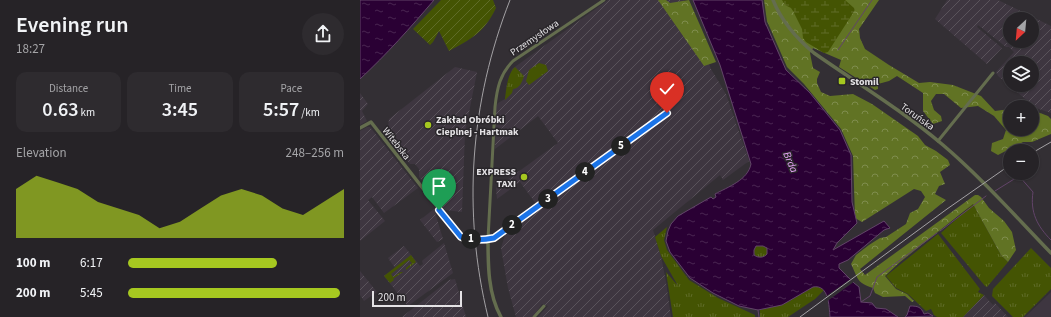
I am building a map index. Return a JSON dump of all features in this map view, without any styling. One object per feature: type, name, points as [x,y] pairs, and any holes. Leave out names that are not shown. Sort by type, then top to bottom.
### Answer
[{"type":"street","name":"Przemysłowa","points":[[501,317],[495,303],[490,276],[488,239],[497,88],[506,68],[513,60],[604,0]]},
{"type":"street","name":"Toruńska","points":[[773,0],[787,25],[805,45],[938,141],[964,164],[1051,253]]},
{"type":"street","points":[[938,141],[992,73]]},
{"type":"street","points":[[488,239],[496,237],[667,113]]},
{"type":"street","name":"Witebska","points":[[360,128],[371,122],[461,237],[488,239]]},
{"type":"street","points":[[534,317],[544,306]]},
{"type":"shaded area","points":[[608,0],[684,0],[711,69],[726,94],[749,161],[723,180],[720,175],[653,230],[661,256],[671,317],[538,317],[548,306],[542,304],[532,317],[516,317],[508,288],[501,248],[506,232],[531,213],[536,204],[520,182],[497,199],[496,188],[558,143],[538,116],[495,149],[496,107],[498,103],[505,99],[512,69]]},
{"type":"shaded area","points":[[947,0],[998,0],[1022,12],[1003,12],[1003,45],[978,25],[977,27],[1002,48],[987,64],[935,19]]},
{"type":"shaded area","points":[[1039,20],[1051,26],[1051,113],[1039,109],[1039,100],[1026,100],[1017,92],[1039,92],[1039,56],[1010,56],[1014,52],[1010,48],[1039,48]]},
{"type":"shaded area","points":[[1003,64],[1003,80],[998,76],[996,72]]},
{"type":"shaded area","points":[[455,67],[477,72],[465,133],[462,212],[445,210],[419,177],[419,169],[415,164],[410,164],[387,136],[389,119]]},
{"type":"shaded area","points":[[360,93],[368,104],[362,111],[367,121],[360,125]]},
{"type":"shaded area","points":[[370,127],[418,188],[384,213],[372,197],[368,200],[385,221],[360,241],[360,131]]},
{"type":"shaded area","points":[[434,209],[443,239],[437,242],[420,220]]},
{"type":"shaded area","points":[[444,243],[453,273],[408,306],[384,276],[395,268],[388,258],[404,246],[420,266],[423,264],[423,260]]},
{"type":"shaded area","points":[[360,271],[377,292],[364,301],[360,295]]},
{"type":"shaded area","points":[[455,279],[466,317],[402,317],[449,280]]},
{"type":"shaded area","points":[[1051,292],[1051,317],[1025,317]]},
{"type":"shaded area","points":[[984,295],[993,305],[995,303],[1008,317],[963,317]]},
{"type":"green space","points":[[441,0],[493,0],[496,8],[487,24],[482,29],[464,43],[449,51],[439,31],[430,45],[413,29]]},
{"type":"green space","points":[[658,0],[666,0],[670,3],[689,0],[716,62],[704,66]]},
{"type":"green space","points":[[764,0],[879,0],[859,29],[860,38],[865,49],[919,83],[930,82],[953,85],[981,96],[995,111],[1003,110],[1003,126],[994,116],[978,106],[961,108],[944,94],[936,94],[931,101],[934,110],[941,116],[942,121],[933,124],[923,111],[923,93],[897,76],[889,81],[878,84],[878,89],[875,90],[839,67],[841,60],[813,48],[810,53],[813,68],[820,72],[817,83],[821,92],[830,96],[853,94],[872,104],[918,136],[925,145],[948,160],[950,165],[940,172],[945,184],[939,186],[935,194],[946,200],[860,269],[865,275],[975,195],[981,197],[989,208],[1004,221],[1012,232],[1016,250],[1008,262],[1001,255],[973,204],[900,262],[885,276],[896,289],[907,294],[914,301],[912,302],[905,296],[883,297],[875,293],[873,288],[859,280],[851,264],[856,255],[880,238],[886,237],[906,224],[910,213],[918,209],[925,197],[921,191],[914,189],[862,222],[855,218],[853,156],[841,129],[804,84],[787,67],[767,21]]},
{"type":"green space","points":[[782,0],[845,0],[855,10],[828,52],[824,53],[806,42],[803,38],[802,29],[793,11],[785,5]]},
{"type":"green space","points":[[539,63],[546,65],[548,71],[529,85],[526,81],[529,70]]},
{"type":"green space","points":[[515,67],[524,76],[520,84],[513,89],[512,93],[505,100],[506,87],[510,74]]},
{"type":"green space","points":[[1039,113],[1048,116],[1051,119],[1051,134],[1032,142],[1003,144],[1003,152],[998,155],[991,151],[992,143],[1003,139],[1004,136],[1039,136]]},
{"type":"green space","points":[[973,204],[1001,255],[1008,262],[987,287],[941,233]]},
{"type":"green space","points":[[667,227],[664,240],[667,250],[689,280],[718,298],[755,315],[755,317],[673,317],[666,272],[678,286],[661,256],[655,237]]},
{"type":"green space","points":[[938,234],[980,289],[978,292],[984,295],[963,317],[937,317],[931,309],[926,311],[908,294],[896,288],[886,276]]},
{"type":"green space","points":[[761,244],[766,246],[768,251],[766,256],[761,258],[756,256],[754,251],[756,246]]},
{"type":"green space","points":[[1031,248],[1051,268],[1051,289],[1023,317],[1013,317],[992,296],[993,289]]},
{"type":"green space","points":[[411,255],[416,262],[406,270],[406,268],[412,263],[409,260],[391,274],[393,277],[403,272],[394,278],[394,280],[390,283],[384,276]]},
{"type":"green space","points":[[818,286],[824,290],[815,299],[788,317],[760,317],[760,310],[788,302],[813,287]]},
{"type":"water","points":[[360,0],[434,0],[398,41],[360,79]]},
{"type":"water","name":"Brda","points":[[693,0],[762,0],[765,22],[786,70],[810,93],[840,130],[851,155],[852,202],[857,223],[837,243],[833,250],[884,221],[890,228],[884,230],[848,260],[839,264],[839,268],[859,287],[861,302],[872,303],[876,308],[886,309],[898,317],[830,317],[825,292],[818,287],[813,287],[782,305],[758,310],[739,306],[713,293],[690,278],[670,252],[666,241],[668,231],[671,224],[678,216],[711,197],[713,199],[716,197],[715,194],[742,179],[749,170],[751,164],[720,65]],"holes":[[[756,246],[763,246],[767,248],[767,254],[761,257],[754,255]]]},
{"type":"water","points":[[910,306],[919,307],[924,314],[928,313],[933,316],[905,317]]},
{"type":"pier","points":[[852,278],[855,281],[826,302],[825,297]]},
{"type":"waterway","points":[[838,50],[872,0]]},
{"type":"waterway","points":[[995,191],[1019,176],[1033,192],[1033,206],[1038,224],[1051,240]]},
{"type":"waterway","points":[[940,231],[986,196]]},
{"type":"waterway","points":[[861,302],[870,296],[877,277],[937,233]]},
{"type":"waterway","points":[[758,310],[759,317]]},
{"type":"railway","points":[[488,317],[480,277],[475,237],[473,197],[474,157],[486,78],[510,0]]},
{"type":"railway","points":[[1039,149],[1051,142]]},
{"type":"railway","points":[[800,317],[1003,170]]},
{"type":"place","name":"Stomil","points":[[842,81]]},
{"type":"place","name":"Zakład Obróbki Cieplnej - Hartmak","points":[[428,125]]},
{"type":"place","name":"EXPRESS TAXI","points":[[524,177]]},
{"type":"route","points":[[439,210],[461,237],[494,238],[667,113]]}]
